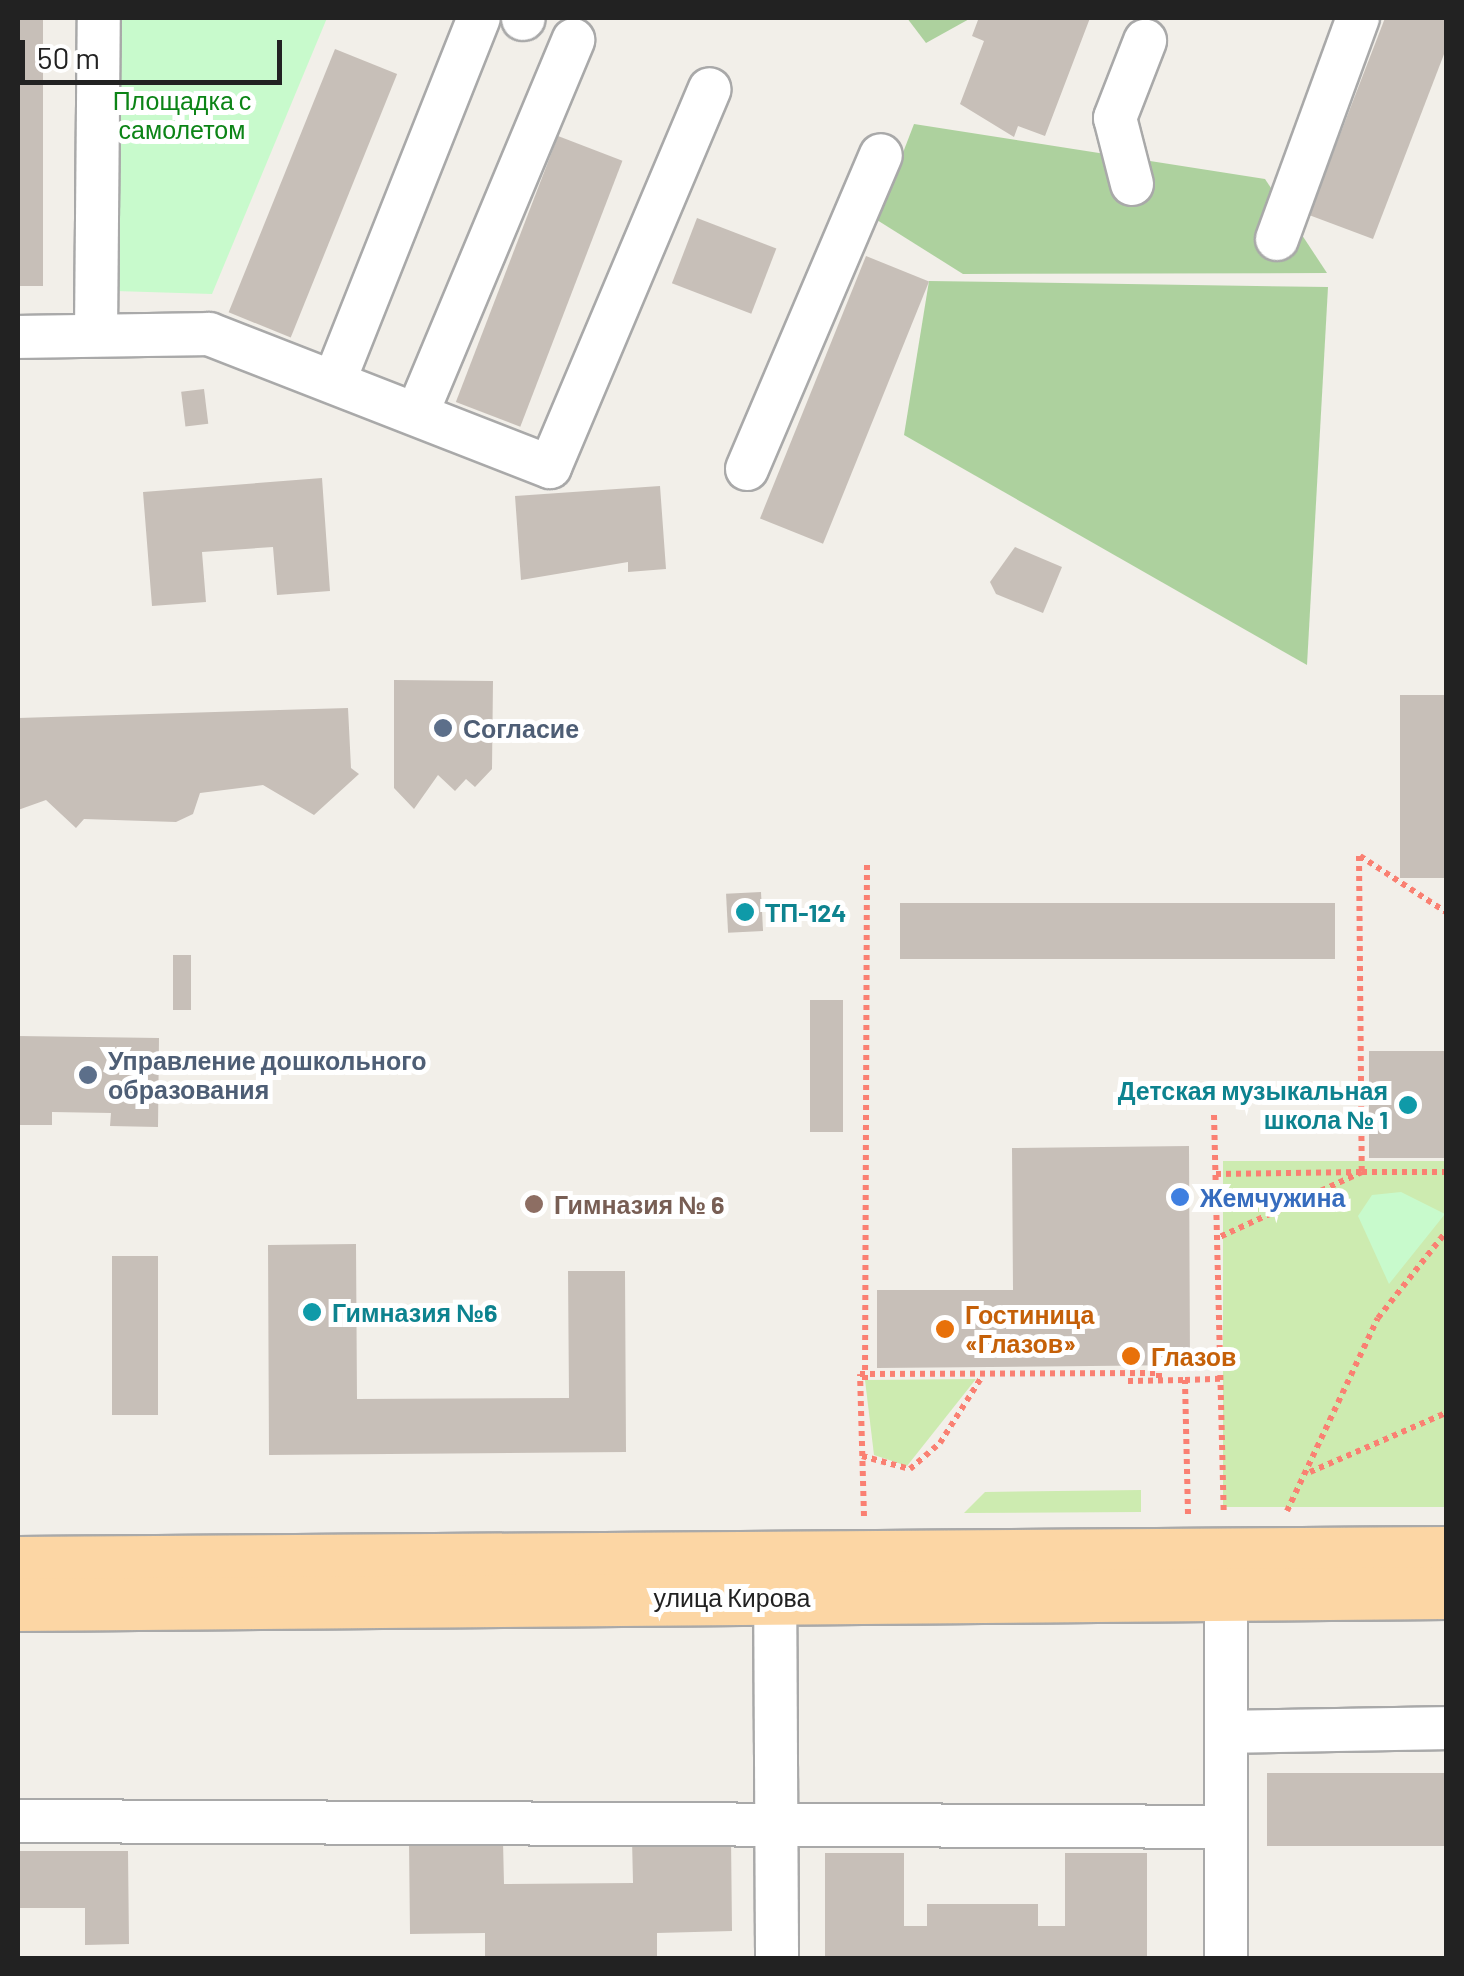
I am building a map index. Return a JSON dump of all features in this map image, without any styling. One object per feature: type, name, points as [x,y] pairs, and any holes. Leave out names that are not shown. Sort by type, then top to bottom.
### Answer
[{"type":"main road","name":"улица Кирова","points":[[18,1606],[775,1577],[1216,1549],[1446,1553]]},
{"type":"main road","name":"улица Кирова","points":[[1216,1549],[1446,1593]]},
{"type":"main road","name":"улица Кирова","points":[[18,1563],[775,1577]]},
{"type":"lane","points":[[96,334],[99,18]]},
{"type":"lane","points":[[336,376],[478,18]]},
{"type":"lane","points":[[1278,239],[1358,18]]},
{"type":"lane","points":[[419,410],[573,40]]},
{"type":"lane","points":[[1132,184],[1116,118],[1145,41]]},
{"type":"lane","points":[[18,337],[210,334],[336,376],[550,467],[710,90]]},
{"type":"lane","points":[[748,469],[881,155]]},
{"type":"lane","points":[[1216,1549],[1227,1732],[1226,1958]]},
{"type":"lane","points":[[775,1577],[778,1958]]},
{"type":"lane","points":[[1227,1732],[1446,1728]]},
{"type":"lane","points":[[18,1821],[1225,1828]]},
{"type":"path","points":[[1362,1172],[1358,856],[1446,912]]},
{"type":"path","points":[[864,1532],[867,861]]},
{"type":"path","points":[[1214,1115],[1220,1380],[1216,1549]]},
{"type":"path","points":[[1217,1238],[1362,1172]]},
{"type":"path","points":[[1216,1174],[1446,1172]]},
{"type":"path","points":[[1279,1525],[1378,1318],[1446,1232]]},
{"type":"path","points":[[864,1377],[1159,1373],[1159,1381]]},
{"type":"path","points":[[862,1456],[910,1469],[940,1443],[984,1374]]},
{"type":"path","points":[[1185,1380],[1216,1549]]},
{"type":"path","points":[[1128,1381],[1220,1380]]},
{"type":"path","points":[[1307,1473],[1446,1414]]},
{"type":"green space","name":"Площадка с самолетом","points":[[89,18],[327,18],[212,294],[83,290]]},
{"type":"green space","points":[[907,18],[971,18],[926,43]]},
{"type":"green space","points":[[914,124],[1265,179],[1327,273],[963,274],[877,220]]},
{"type":"green space","points":[[929,281],[1328,287],[1307,665],[904,435]]},
{"type":"green space","points":[[1223,1161],[1446,1161],[1446,1507],[1223,1507]]},
{"type":"green space","points":[[1401,1192],[1445,1214],[1389,1284],[1358,1216],[1372,1195]]},
{"type":"green space","points":[[976,1379],[907,1466],[874,1455],[865,1380]]},
{"type":"green space","points":[[1141,1490],[1141,1512],[964,1513],[985,1492]]},
{"type":"building","points":[[18,18],[43,18],[43,286],[18,286]]},
{"type":"building","points":[[1090,18],[1045,136],[1018,126],[1014,137],[960,104],[984,41],[972,36],[978,20]]},
{"type":"building","points":[[1385,18],[1446,18],[1446,49],[1373,239],[1309,215]]},
{"type":"building","points":[[335,49],[397,74],[291,337],[229,312]]},
{"type":"building","points":[[558,136],[622,161],[520,427],[456,402]]},
{"type":"building","points":[[697,218],[776,248],[751,314],[672,283]]},
{"type":"building","points":[[866,256],[929,281],[823,544],[760,518]]},
{"type":"building","points":[[204,389],[208,424],[185,427],[181,392]]},
{"type":"building","points":[[322,478],[330,591],[277,595],[273,547],[202,552],[206,602],[152,606],[143,492]]},
{"type":"building","points":[[660,486],[666,569],[628,572],[628,562],[521,580],[515,496]]},
{"type":"building","points":[[1015,547],[1062,567],[1043,613],[996,594],[990,582]]},
{"type":"building","points":[[394,680],[493,681],[492,769],[475,787],[466,779],[455,791],[438,775],[414,809],[394,788]]},
{"type":"building","points":[[1400,695],[1446,695],[1446,878],[1400,878]]},
{"type":"building","points":[[348,708],[351,768],[359,774],[314,815],[263,785],[200,793],[193,814],[176,822],[84,819],[76,828],[46,800],[18,810],[18,718]]},
{"type":"building","name":"ТП-124","points":[[761,892],[763,931],[728,933],[726,894]]},
{"type":"building","points":[[900,903],[1335,903],[1335,959],[900,959]]},
{"type":"building","points":[[173,955],[191,955],[191,1010],[173,1010]]},
{"type":"building","points":[[810,1000],[843,1000],[843,1132],[810,1132]]},
{"type":"building","name":"Управление дошкольного образования","points":[[18,1036],[159,1038],[158,1127],[110,1126],[111,1113],[52,1112],[52,1125],[18,1125]]},
{"type":"building","name":"Детская музыкальная школа № 1","points":[[1369,1051],[1446,1051],[1446,1158],[1369,1158]]},
{"type":"building","points":[[1189,1146],[1190,1365],[877,1368],[877,1290],[1013,1290],[1012,1148]]},
{"type":"building","name":"Гимназия №6","points":[[356,1244],[357,1399],[569,1398],[568,1271],[625,1271],[626,1452],[269,1455],[268,1245]]},
{"type":"building","points":[[112,1256],[158,1256],[158,1415],[112,1415]]},
{"type":"building","points":[[1267,1773],[1446,1773],[1446,1846],[1267,1846]]},
{"type":"building","points":[[731,1837],[732,1931],[657,1933],[657,1958],[485,1958],[485,1933],[410,1934],[409,1842],[503,1841],[504,1884],[633,1883],[632,1839]]},
{"type":"building","points":[[18,1851],[128,1851],[129,1944],[85,1945],[85,1908],[18,1908]]},
{"type":"building","points":[[825,1853],[904,1853],[904,1926],[927,1926],[927,1904],[1038,1904],[1038,1926],[1065,1926],[1065,1853],[1147,1853],[1147,1958],[825,1958]]},
{"type":"place","name":"Согласие","points":[[443,728]]},
{"type":"place","name":"ТП-124","points":[[745,912]]},
{"type":"place","name":"Управление дошкольного образования","points":[[88,1075]]},
{"type":"place","name":"Детская музыкальная школа № 1","points":[[1408,1105]]},
{"type":"place","name":"Жемчужина","points":[[1180,1197]]},
{"type":"place","name":"Гимназия № 6","points":[[534,1204]]},
{"type":"place","name":"Гимназия №6","points":[[312,1312]]},
{"type":"place","name":"Гостиница «Глазов»","points":[[945,1329]]},
{"type":"place","name":"Глазов","points":[[1131,1356]]}]
